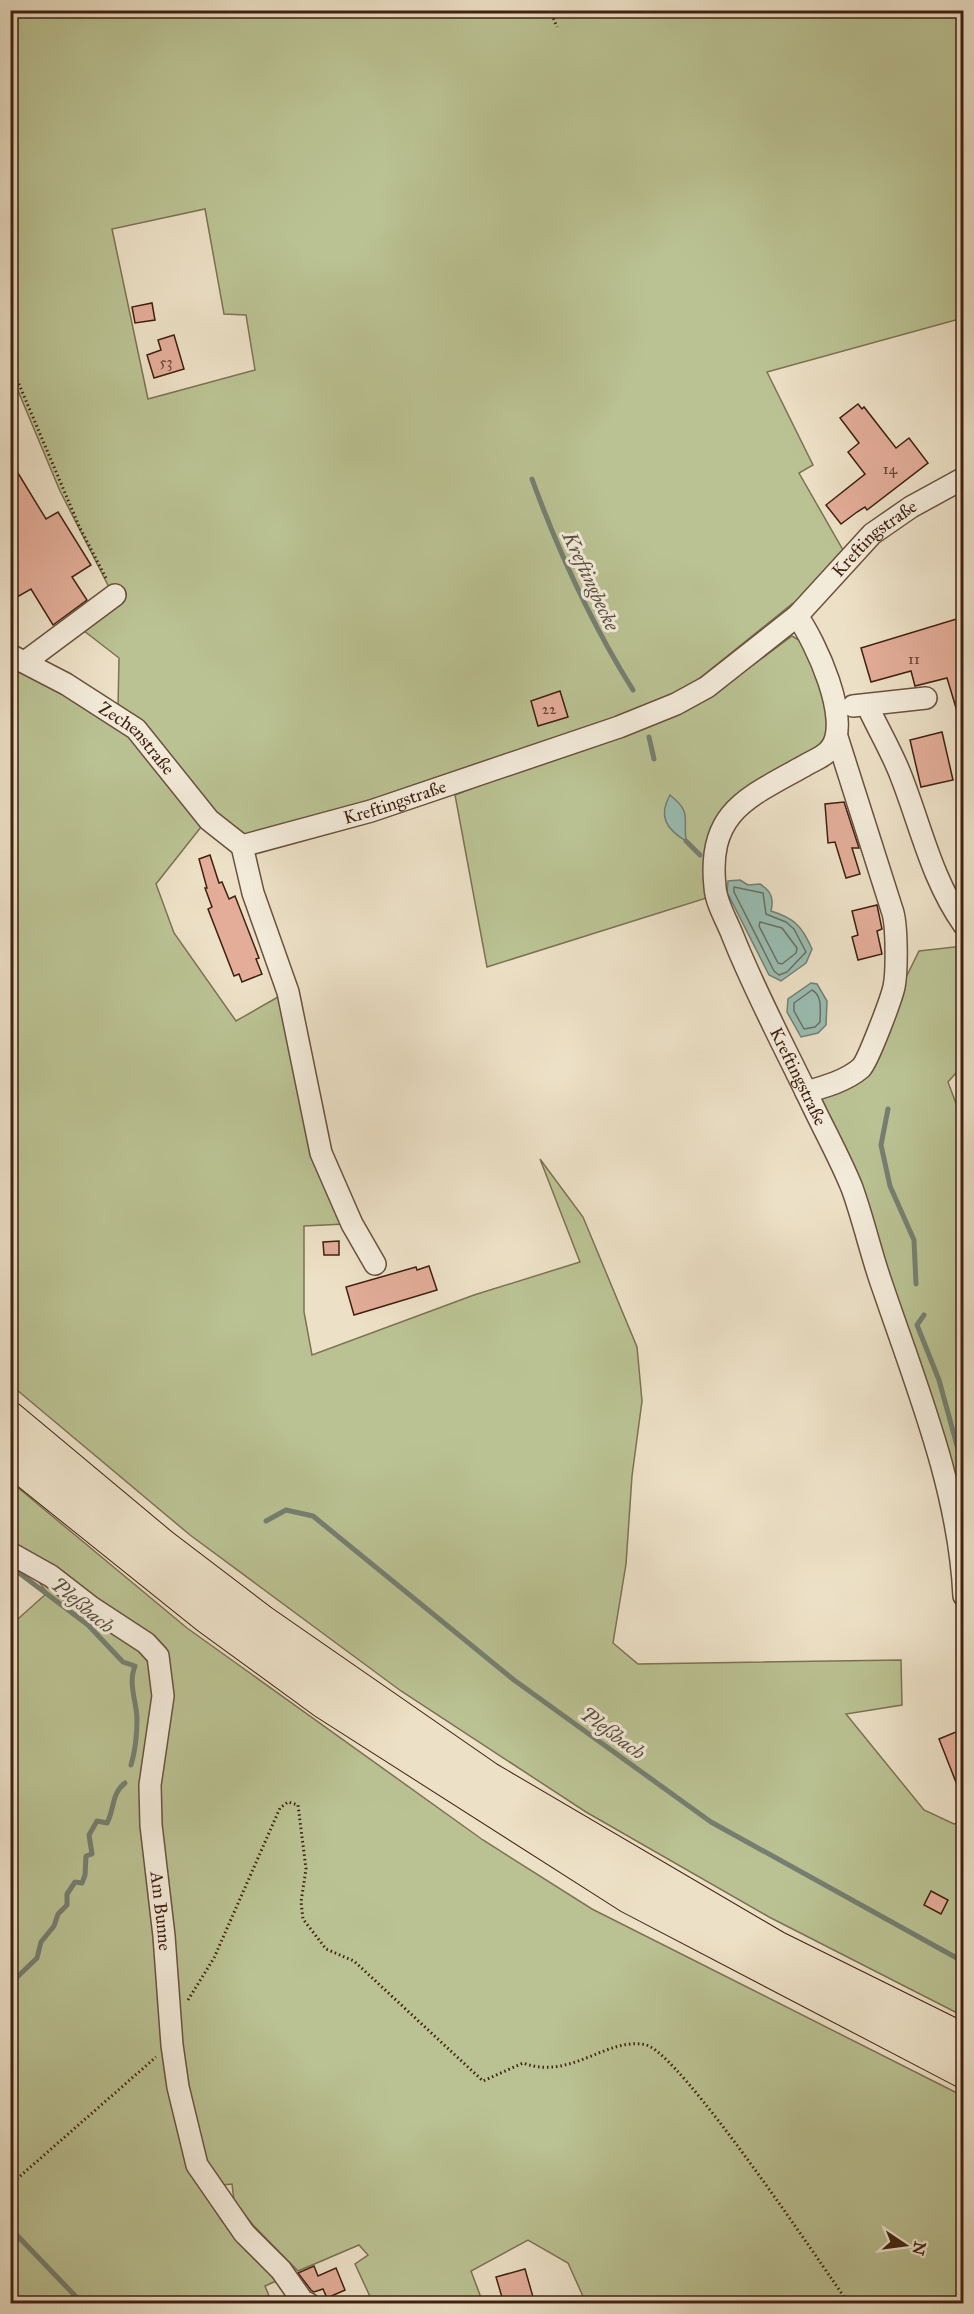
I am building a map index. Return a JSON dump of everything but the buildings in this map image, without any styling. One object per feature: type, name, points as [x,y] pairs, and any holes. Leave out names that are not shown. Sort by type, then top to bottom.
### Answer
[{"type":"highway","points":[[10,1418],[162,1545],[263,1622],[488,1778],[776,1947],[963,2040]]},
{"type":"highway","points":[[10,1459],[207,1617],[325,1703],[629,1897],[963,2072]]},
{"type":"street","name":"Kreftingstraße","points":[[242,846],[370,811],[619,727],[676,704],[707,687],[797,616],[872,534],[911,507],[963,478]]},
{"type":"street","points":[[18,659],[115,595]]},
{"type":"street","points":[[797,616],[812,637],[835,705],[839,733],[837,737],[896,925],[894,987],[865,1064],[843,1079],[806,1092]]},
{"type":"street","name":"Zechenstraße","points":[[18,659],[66,684],[136,729],[209,820],[242,846]]},
{"type":"street","points":[[835,705],[867,705],[926,698]]},
{"type":"street","points":[[867,705],[900,774],[934,873],[963,925]]},
{"type":"street","name":"Kreftingstraße","points":[[837,737],[830,750],[742,801],[725,822],[715,846],[713,865],[715,892],[742,960],[852,1188],[882,1287],[917,1381],[959,1541],[963,1596]]},
{"type":"street","points":[[242,846],[253,893],[288,992],[321,1153],[352,1224],[375,1264]]},
{"type":"street","name":"Am Bunne","points":[[10,1553],[51,1576],[91,1607],[146,1643],[158,1656],[163,1696],[151,1774],[151,1825],[178,2087],[197,2165],[244,2233],[281,2270],[302,2300],[309,2304]]},
{"type":"path","points":[[550,10],[557,27]]},
{"type":"path","points":[[10,363],[79,526],[115,595]]},
{"type":"path","points":[[10,2185],[127,2081],[171,2035],[214,1958],[280,1808],[288,1802],[298,1805],[306,1869],[301,1902],[303,1919],[326,1950],[354,1961],[483,2081],[523,2063],[537,2068],[555,2068],[635,2043],[654,2047],[673,2067],[759,2174],[849,2304]]},
{"type":"green space","points":[[10,11],[963,11],[963,318],[767,372],[813,465],[799,473],[843,550],[814,595],[792,604],[674,699],[449,775],[250,838],[229,828],[118,708],[119,658],[79,627],[115,599],[60,491],[11,374]],"holes":[[[205,209],[224,314],[246,315],[255,370],[148,399],[112,229]]]},
{"type":"green space","points":[[792,636],[809,646],[829,713],[828,733],[808,755],[740,797],[713,896],[487,967],[455,795],[696,702],[749,668]]},
{"type":"green space","points":[[16,665],[132,732],[205,822],[156,884],[174,933],[236,1021],[285,993],[345,1224],[304,1226],[304,1312],[312,1355],[474,1295],[580,1262],[540,1159],[583,1217],[637,1347],[642,1401],[632,1476],[626,1564],[613,1643],[638,1664],[901,1660],[902,1705],[846,1714],[924,1810],[954,1824],[963,1822],[963,2016],[769,1917],[586,1812],[401,1691],[190,1535],[11,1385],[10,676]]},
{"type":"green space","points":[[963,946],[963,1065],[948,1082],[964,1125],[963,1542],[815,1094],[864,1073],[886,1018],[919,951]]},
{"type":"green space","points":[[10,1481],[187,1628],[483,1840],[592,1909],[963,2096],[963,2303],[586,2303],[568,2263],[528,2240],[471,2271],[483,2303],[373,2303],[355,2264],[368,2255],[359,2245],[298,2271],[253,2225],[234,2201],[232,2184],[201,2187],[222,2221],[283,2278],[265,2286],[272,2303],[11,2303],[10,1626],[47,1593],[27,1565],[11,1559]]},
{"type":"water","points":[[670,795],[684,811],[686,841],[673,832],[666,821],[665,809]]},
{"type":"water","points":[[740,880],[748,885],[760,884],[767,889],[772,899],[771,911],[796,924],[805,934],[812,949],[806,963],[781,981],[769,975],[727,892],[728,881]]},
{"type":"water","points":[[811,983],[817,984],[827,1001],[826,1025],[818,1033],[801,1037],[787,1012],[788,999]]},
{"type":"waterway","name":"Kreftingbecke","points":[[532,479],[577,587],[603,639],[633,690]]},
{"type":"waterway","name":"Kreftingbecke","points":[[649,737],[654,759]]},
{"type":"waterway","name":"Kreftingbecke","points":[[686,841],[700,855]]},
{"type":"waterway","name":"Kreftingbecke","points":[[888,1109],[881,1145],[890,1186],[914,1240],[916,1284]]},
{"type":"waterway","name":"Kreftingbecke","points":[[924,1315],[917,1325],[939,1380],[964,1471]]},
{"type":"waterway","name":"Pleßbach","points":[[266,1521],[286,1510],[313,1516],[514,1680],[711,1822],[964,1962]]},
{"type":"waterway","name":"Pleßbach","points":[[10,1566],[88,1625],[123,1662],[135,1666],[132,1685],[137,1730],[131,1765]]},
{"type":"waterway","points":[[10,1984],[37,1958],[41,1942],[54,1926],[58,1914],[67,1905],[67,1894],[75,1882],[82,1883],[86,1856],[92,1854],[89,1835],[97,1821],[107,1823],[117,1792],[125,1783]]},
{"type":"waterway","points":[[10,2228],[83,2304]]}]
